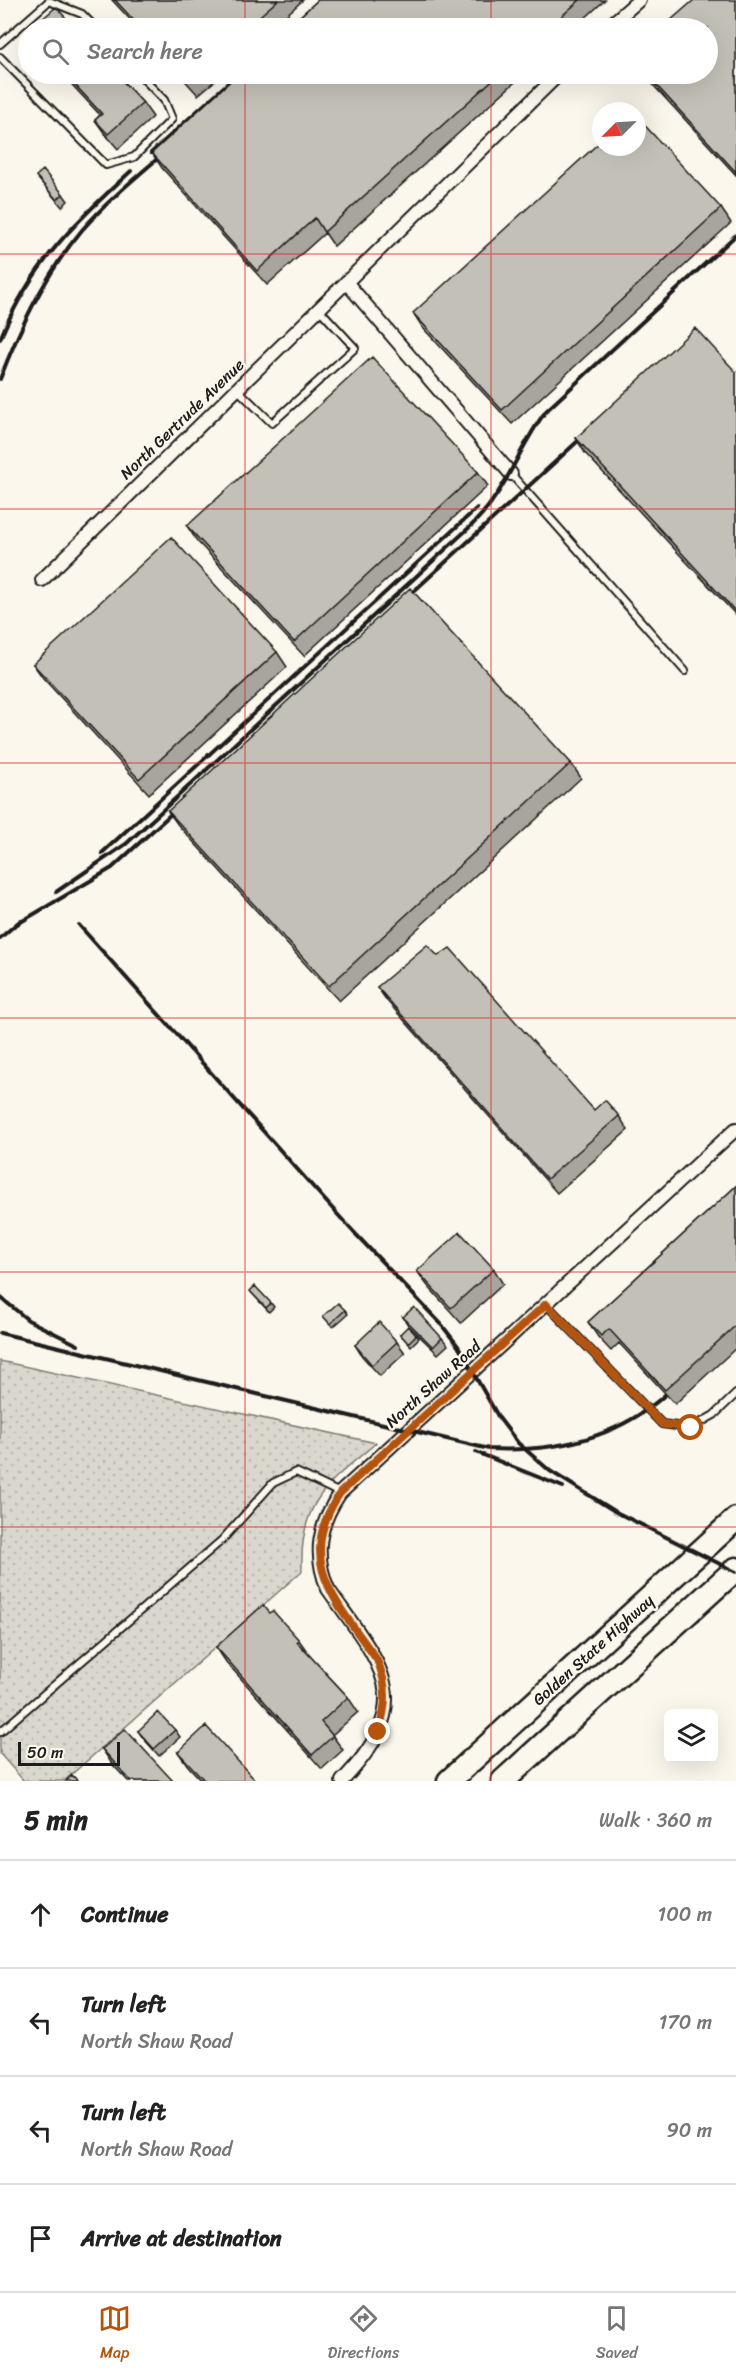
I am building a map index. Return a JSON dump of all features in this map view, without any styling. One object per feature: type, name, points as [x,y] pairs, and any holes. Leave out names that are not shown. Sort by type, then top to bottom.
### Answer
[{"type":"highway","name":"Golden State Highway","points":[[449,1781],[736,1519]]},
{"type":"highway","points":[[503,1781],[736,1569]]},
{"type":"street","points":[[618,18],[639,0]]},
{"type":"street","name":"North Gertrude Avenue","points":[[42,580],[550,84]]},
{"type":"street","points":[[346,282],[511,474]]},
{"type":"street","name":"North Shaw Road","points":[[342,1781],[357,1766],[375,1740],[382,1721],[386,1696],[385,1684],[377,1660],[328,1589],[320,1566],[321,1531],[340,1493],[736,1129]]},
{"type":"lane","points":[[29,18],[48,1],[82,14],[86,18]]},
{"type":"lane","points":[[0,44],[18,28]]},
{"type":"lane","points":[[0,57],[18,75]]},
{"type":"lane","points":[[26,84],[106,165],[134,157],[172,119],[164,100],[149,84]]},
{"type":"lane","points":[[237,389],[272,423],[355,348],[319,309]]},
{"type":"lane","points":[[511,474],[685,671]]},
{"type":"lane","points":[[546,1304],[662,1424],[691,1428],[714,1415],[736,1394]]},
{"type":"lane","points":[[0,1732],[222,1540],[273,1483],[296,1472],[340,1493]]},
{"type":"shaded area","points":[[0,1361],[376,1443],[330,1483],[319,1496],[305,1528],[302,1571],[64,1781],[24,1781],[0,1754]]},
{"type":"building","points":[[115,0],[278,0],[257,18],[132,18]]},
{"type":"building","points":[[318,0],[580,0],[559,18],[298,18]]},
{"type":"building","points":[[694,0],[736,0],[736,172],[655,84],[718,84],[718,18],[673,18]]},
{"type":"building","points":[[56,7],[66,18],[43,18]]},
{"type":"building","points":[[74,84],[125,84],[143,103],[108,134],[95,120],[102,114]]},
{"type":"building","points":[[227,84],[488,84],[324,232],[315,218],[257,271],[152,153]]},
{"type":"building","points":[[646,127],[721,208],[502,410],[413,313],[592,149],[592,156],[646,156]]},
{"type":"building","points":[[43,170],[63,194],[57,200],[36,176]]},
{"type":"building","points":[[695,328],[736,372],[736,612],[576,438]]},
{"type":"building","points":[[372,357],[478,472],[294,642],[187,526]]},
{"type":"building","points":[[171,537],[277,652],[139,779],[33,664]]},
{"type":"building","points":[[410,588],[571,763],[329,986],[168,811]]},
{"type":"building","points":[[427,945],[438,956],[450,948],[594,1110],[605,1100],[619,1116],[547,1179],[377,987]]},
{"type":"building","points":[[736,1186],[736,1327],[665,1390],[609,1329],[601,1336],[588,1322]]},
{"type":"building","points":[[460,1232],[494,1269],[451,1308],[417,1271]]},
{"type":"building","points":[[255,1286],[271,1303],[266,1308],[250,1291]]},
{"type":"building","points":[[338,1303],[345,1310],[330,1324],[323,1316]]},
{"type":"building","points":[[414,1307],[442,1338],[433,1347],[403,1317]]},
{"type":"building","points":[[379,1322],[397,1342],[372,1365],[355,1345]]},
{"type":"building","points":[[408,1326],[416,1335],[408,1343],[400,1334]]},
{"type":"building","points":[[263,1605],[270,1613],[273,1611],[299,1640],[297,1642],[348,1697],[321,1722],[333,1736],[312,1755],[216,1647]]},
{"type":"building","points":[[158,1712],[175,1730],[154,1749],[138,1731]]},
{"type":"building","points":[[206,1726],[256,1781],[205,1781],[178,1752]]},
{"type":"building","points":[[125,1729],[173,1781],[131,1781],[102,1749]]},
{"type":"building","points":[[72,1775],[78,1781],[66,1781]]},
{"type":"railway","points":[[151,153],[227,84]]},
{"type":"railway","points":[[0,379],[35,301],[69,247],[102,208],[170,148]]},
{"type":"railway","points":[[0,339],[25,289],[55,247],[90,209],[131,171]]},
{"type":"railway","points":[[56,892],[126,844],[473,524],[495,497],[546,411],[736,235]]},
{"type":"railway","points":[[402,602],[590,430]]},
{"type":"railway","points":[[102,853],[477,508]]},
{"type":"railway","points":[[14,926],[112,868],[183,803]]},
{"type":"railway","points":[[0,938],[21,920]]},
{"type":"railway","points":[[79,925],[348,1226],[441,1324],[458,1346],[499,1418],[518,1443],[550,1471],[621,1515]]},
{"type":"railway","points":[[0,1297],[28,1320],[78,1345]]},
{"type":"railway","points":[[0,1333],[489,1449],[537,1448],[583,1440],[627,1422],[666,1394]]},
{"type":"railway","points":[[476,1452],[563,1487]]},
{"type":"railway","points":[[614,1511],[736,1572]]},
{"type":"route","points":[[378,1732],[386,1696],[382,1671],[377,1660],[328,1589],[320,1566],[321,1531],[340,1493],[546,1304],[662,1424],[691,1428]]}]
